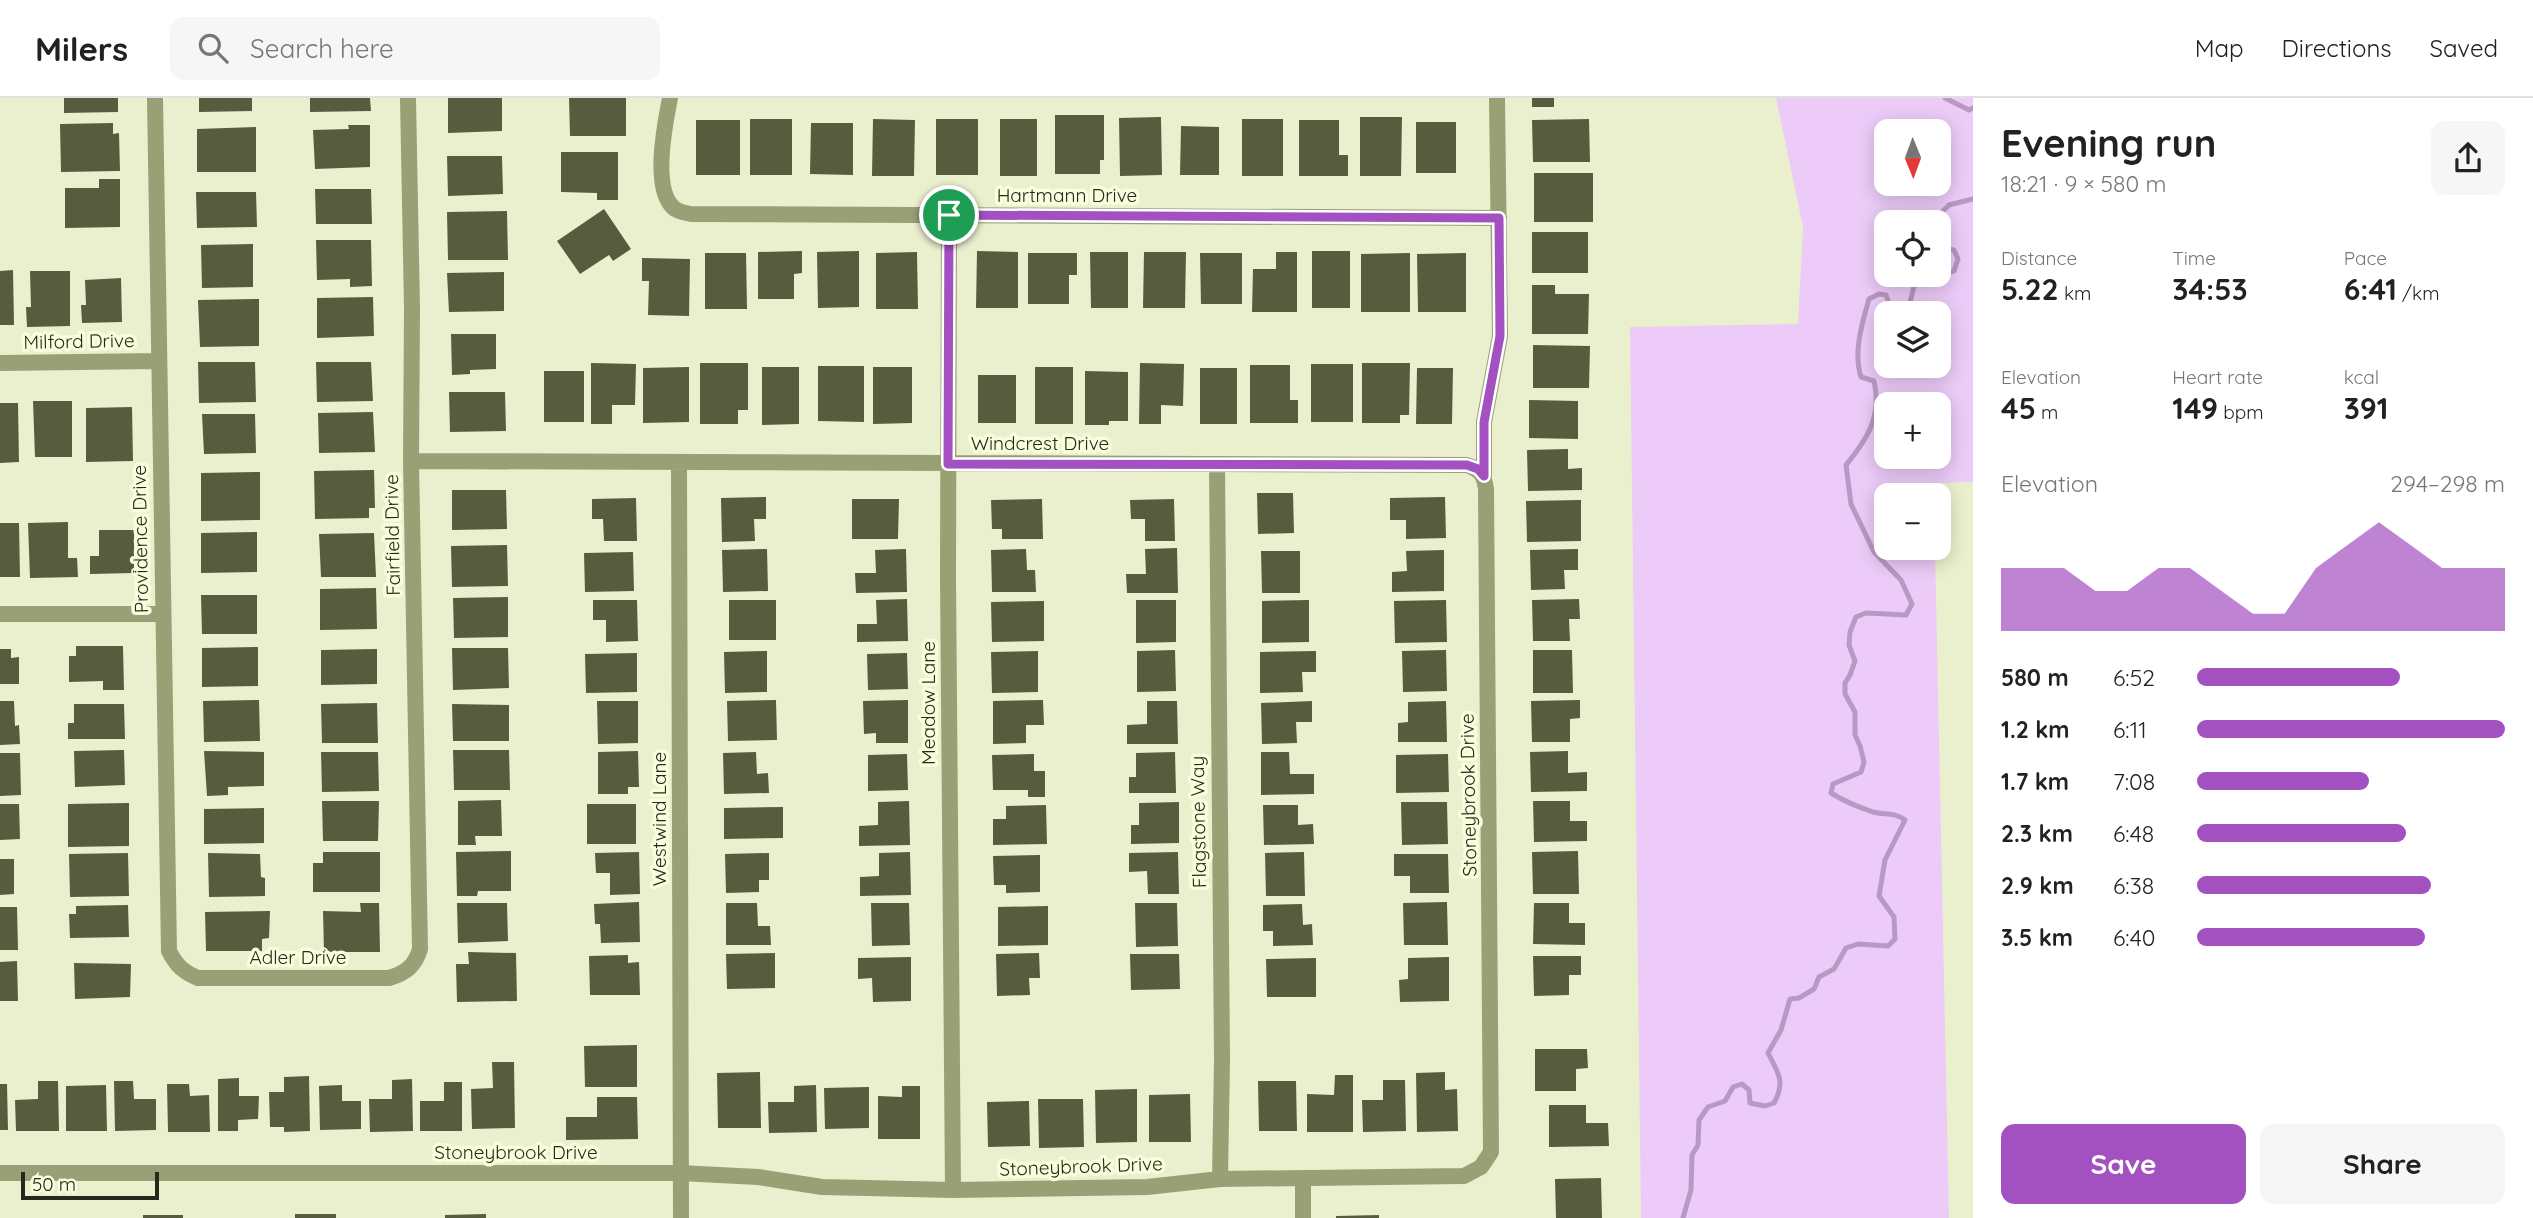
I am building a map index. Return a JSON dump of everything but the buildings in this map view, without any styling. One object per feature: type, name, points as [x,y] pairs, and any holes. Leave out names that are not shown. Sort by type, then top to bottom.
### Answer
[{"type":"street","name":"Providence Drive","points":[[155,98],[169,951],[175,963],[185,972]]},
{"type":"street","name":"Fairfield Drive","points":[[408,98],[412,307],[411,461],[420,949],[409,969]]},
{"type":"street","name":"Hartmann Drive","points":[[670,98],[662,173],[666,198],[675,209],[691,214],[1499,218]]},
{"type":"street","name":"Stoneybrook Drive","points":[[0,1173],[680,1173],[758,1177],[822,1186],[953,1190],[1147,1187],[1220,1179],[1464,1176],[1481,1167],[1491,1152],[1484,422],[1500,336],[1497,98]]},
{"type":"street","name":"Meadow Lane","points":[[949,215],[953,1190]]},
{"type":"street","name":"Milford Drive","points":[[0,363],[159,361]]},
{"type":"street","name":"Windcrest Drive","points":[[411,461],[1467,465],[1478,469],[1485,483]]},
{"type":"street","name":"Westwind Lane","points":[[679,464],[681,1218]]},
{"type":"street","name":"Flagstone Way","points":[[1217,464],[1222,1059],[1220,1179]]},
{"type":"street","points":[[0,614],[162,614]]},
{"type":"street","name":"Adler Drive","points":[[185,972],[198,978],[389,978],[409,969]]},
{"type":"street","points":[[1303,1178],[1303,1218]]},
{"type":"shaded area","points":[[1776,98],[1973,98],[1973,482],[1874,483],[1874,560],[1935,560],[1949,1218],[1641,1218],[1630,327],[1798,324],[1803,227]]},
{"type":"waterway","points":[[1945,98],[1969,110],[1973,108]]},
{"type":"waterway","points":[[1944,210],[1949,205],[1973,199]]},
{"type":"waterway","points":[[1951,250],[1954,250],[1958,259],[1954,271],[1951,272]]},
{"type":"waterway","points":[[1910,301],[1914,287]]},
{"type":"waterway","points":[[1683,1218],[1691,1190],[1692,1155],[1698,1145],[1699,1120],[1708,1107],[1725,1101],[1733,1087],[1742,1084],[1749,1090],[1750,1103],[1765,1106],[1774,1103],[1778,1095],[1780,1083],[1768,1053],[1781,1030],[1790,999],[1799,998],[1814,989],[1819,977],[1834,969],[1846,948],[1858,944],[1888,946],[1895,939],[1894,917],[1879,896],[1885,860],[1905,820],[1867,810],[1831,793],[1833,784],[1861,772],[1864,762],[1855,735],[1855,712],[1845,694],[1845,683],[1855,661],[1849,645],[1850,632],[1856,617],[1866,613],[1906,615],[1912,604],[1901,580],[1874,552],[1851,504],[1846,465],[1867,436],[1876,405],[1874,381],[1861,377],[1859,367],[1859,338],[1864,318],[1869,299],[1879,294],[1886,295],[1888,301]]},
{"type":"route","points":[[949,215],[1499,218],[1500,336],[1484,422],[1484,476],[1478,469],[1467,465],[948,464],[949,215]]}]
